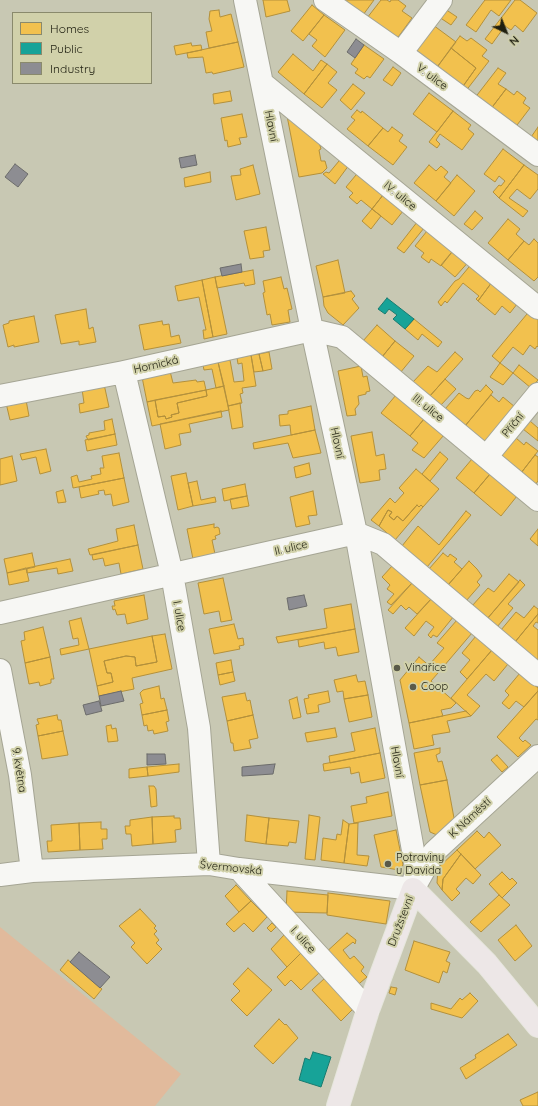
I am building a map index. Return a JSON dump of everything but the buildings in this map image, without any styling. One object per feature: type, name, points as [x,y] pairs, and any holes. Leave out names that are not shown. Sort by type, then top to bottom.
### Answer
[{"type":"main road","name":"Družstevní","points":[[338,1106],[368,1010],[413,889],[487,964],[538,1026]]},
{"type":"street","name":"Hlavní","points":[[245,0],[312,330],[356,533],[416,867],[413,889]]},
{"type":"street","name":"V. ulice","points":[[325,0],[401,53],[538,155]]},
{"type":"street","points":[[401,53],[441,0]]},
{"type":"street","name":"IV. ulice","points":[[262,83],[538,308]]},
{"type":"street","name":"Hornická","points":[[0,396],[124,372],[312,330]]},
{"type":"street","name":"III. ulice","points":[[312,330],[342,336],[538,500]]},
{"type":"street","name":"I. ulice","points":[[124,372],[172,574],[198,728],[209,864]]},
{"type":"street","name":"Příční","points":[[487,456],[538,394]]},
{"type":"street","points":[[356,533],[383,544],[538,675]]},
{"type":"street","name":"II. ulice","points":[[0,613],[356,533]]},
{"type":"street","name":"9. května","points":[[0,670],[20,775],[32,871]]},
{"type":"street","name":"K Náměstí","points":[[413,889],[434,852],[538,756]]},
{"type":"street","name":"Švermovská","points":[[0,875],[32,871],[209,864],[239,869],[413,889]]},
{"type":"street","name":"I. ulice","points":[[239,869],[368,1010]]},
{"type":"shaded area","points":[[0,927],[181,1074],[155,1106],[0,1106]]},
{"type":"place","name":"Vinařice","points":[[397,668]]},
{"type":"place","name":"Coop","points":[[413,687]]},
{"type":"place","name":"Potraviny u Davida","points":[[388,864]]}]
